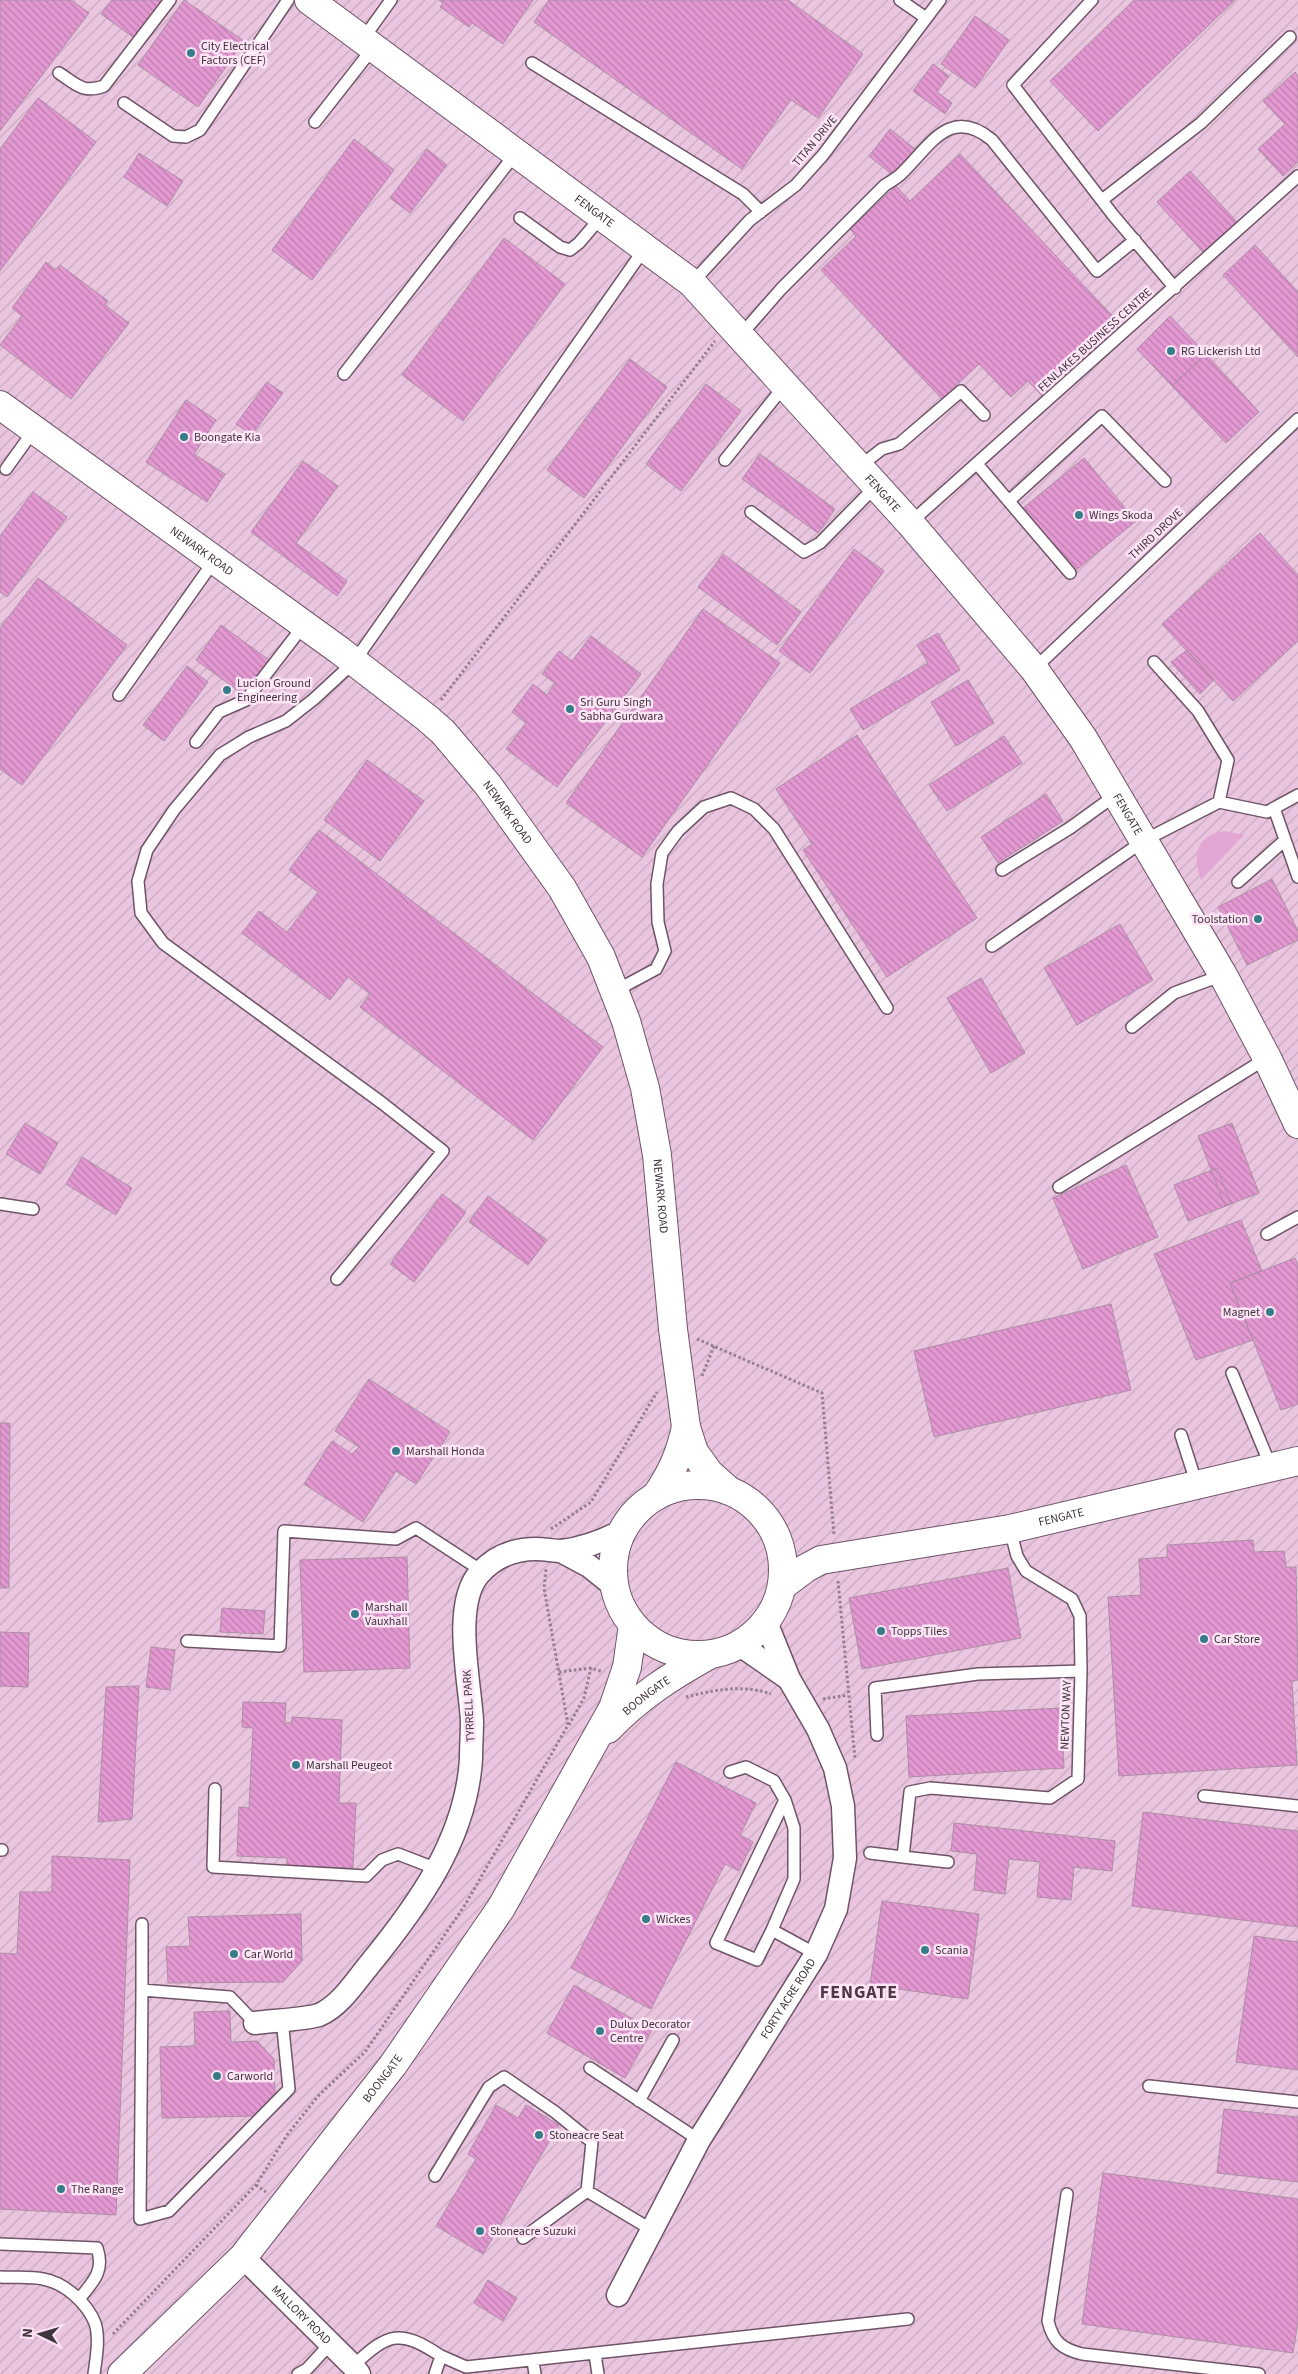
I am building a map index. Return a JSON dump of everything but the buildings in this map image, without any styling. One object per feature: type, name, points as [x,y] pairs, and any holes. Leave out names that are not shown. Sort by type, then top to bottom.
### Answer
[{"type":"street","name":"FENGATE","points":[[309,0],[692,283],[910,523],[1034,669],[1083,738],[1145,840],[1223,975],[1267,1058],[1298,1124]]},
{"type":"street","name":"NEWARK ROAD","points":[[0,405],[304,625],[427,718],[443,732],[488,785],[562,888],[601,957],[626,1021],[645,1088],[657,1155],[673,1329],[686,1427],[699,1459],[709,1473],[728,1490]]},
{"type":"street","name":"NEWARK ROAD","points":[[656,1496],[671,1475],[681,1452],[686,1427]]},
{"type":"street","name":"FENGATE","points":[[782,1586],[806,1568],[829,1559],[1010,1528],[1298,1460]]},
{"type":"street","points":[[768,1521],[778,1541],[783,1564],[782,1586],[776,1605],[766,1622],[754,1635],[740,1645],[725,1652],[708,1655],[688,1655],[667,1650],[648,1640],[633,1625],[621,1607],[614,1586],[614,1558],[622,1530],[637,1511],[656,1496],[679,1487],[704,1485],[728,1490],[744,1498],[791,1540],[829,1559]]},
{"type":"street","points":[[561,1551],[593,1545],[622,1530]]},
{"type":"street","name":"TYRRELL PARK","points":[[255,2023],[318,2015],[344,1997],[409,1916],[437,1868],[458,1820],[467,1789],[471,1760],[472,1722],[464,1617],[469,1596],[478,1575],[492,1560],[511,1553],[533,1549],[561,1551]]},
{"type":"street","points":[[561,1551],[589,1566],[614,1586]]},
{"type":"street","name":"FORTY ACRE ROAD","points":[[618,2295],[699,2140],[816,1954],[836,1909],[845,1858],[843,1806],[835,1768],[818,1729],[789,1679],[766,1622]]},
{"type":"street","name":"BOONGATE","points":[[122,2374],[243,2257],[393,2066],[501,1908],[613,1708],[622,1679],[633,1625]]},
{"type":"street","points":[[740,1645],[789,1679]]},
{"type":"street","name":"BOONGATE","points":[[593,1745],[626,1709],[666,1679],[708,1655]]},
{"type":"street","name":"MALLORY ROAD","points":[[243,2257],[356,2370]]},
{"type":"lane","points":[[59,73],[83,89],[93,90],[104,86],[170,0]]},
{"type":"lane","points":[[124,103],[173,136],[186,136],[200,130],[288,0]]},
{"type":"lane","points":[[315,122],[368,44],[390,0]]},
{"type":"lane","points":[[900,0],[926,18]]},
{"type":"lane","name":"TITAN DRIVE","points":[[692,283],[750,220],[796,185],[823,155],[940,0]]},
{"type":"lane","points":[[1092,0],[1013,85],[1102,200],[1175,288]]},
{"type":"lane","points":[[1102,200],[1201,123],[1290,37]]},
{"type":"lane","points":[[532,63],[743,194],[761,212]]},
{"type":"lane","points":[[734,330],[782,290],[885,185],[903,174],[940,133],[956,127],[967,126],[981,131],[992,140],[1097,271],[1135,240]]},
{"type":"lane","points":[[344,374],[516,154]]},
{"type":"lane","name":"FENLAKES BUSINESS CENTRE","points":[[910,523],[1298,176]]},
{"type":"lane","points":[[520,218],[560,248],[570,250],[580,243],[602,216]]},
{"type":"lane","points":[[337,1279],[443,1151],[382,1103],[163,943],[141,913],[138,881],[147,850],[174,810],[220,755],[249,737],[286,720],[314,699],[354,662],[645,248]]},
{"type":"lane","points":[[725,460],[785,385]]},
{"type":"lane","points":[[750,512],[804,552],[820,544],[868,476],[882,449],[899,444],[961,391],[984,415]]},
{"type":"lane","points":[[1009,501],[1102,416],[1165,481]]},
{"type":"lane","name":"THIRD DROVE","points":[[1034,669],[1298,419]]},
{"type":"lane","points":[[6,469],[34,430]]},
{"type":"lane","points":[[977,464],[1070,572]]},
{"type":"lane","points":[[119,694],[214,561]]},
{"type":"lane","points":[[196,742],[219,712],[246,700],[304,625]]},
{"type":"lane","points":[[1154,662],[1198,711],[1228,760],[1219,802]]},
{"type":"lane","points":[[1002,870],[1070,828],[1117,794]]},
{"type":"lane","points":[[992,946],[1145,840],[1219,802],[1267,812],[1298,795]]},
{"type":"lane","points":[[615,991],[656,969],[665,951],[658,922],[657,884],[662,853],[678,832],[704,807],[731,798],[754,809],[774,829],[814,896],[887,1008]]},
{"type":"lane","points":[[1274,808],[1298,877]]},
{"type":"lane","points":[[1238,882],[1285,840]]},
{"type":"lane","points":[[1132,1027],[1174,993],[1223,975]]},
{"type":"lane","points":[[1059,1186],[1267,1058]]},
{"type":"lane","points":[[0,1204],[33,1210]]},
{"type":"lane","points":[[1267,1234],[1298,1218]]},
{"type":"lane","points":[[1232,1373],[1271,1467]]},
{"type":"lane","points":[[1181,1435],[1197,1485]]},
{"type":"lane","points":[[187,1641],[280,1646],[284,1531],[396,1539],[416,1528],[482,1571]]},
{"type":"lane","name":"NEWTON WAY","points":[[904,1857],[910,1792],[930,1788],[1050,1798],[1078,1779],[1081,1671],[1080,1616],[1072,1599],[1026,1571],[1017,1556],[1010,1528]]},
{"type":"lane","points":[[877,1735],[875,1688],[978,1674],[1081,1671]]},
{"type":"lane","points":[[730,1772],[746,1767],[774,1781],[785,1800],[794,1828],[794,1879],[757,1960],[716,1943],[785,1800]]},
{"type":"lane","points":[[215,1789],[213,1867],[366,1876],[382,1860],[398,1854],[437,1868]]},
{"type":"lane","points":[[1204,1796],[1298,1806]]},
{"type":"lane","points":[[870,1853],[948,1862]]},
{"type":"lane","points":[[142,1924],[140,2219],[168,2210],[289,2089],[282,2019]]},
{"type":"lane","points":[[772,1930],[816,1954]]},
{"type":"lane","points":[[142,1990],[230,1996],[255,2023]]},
{"type":"lane","points":[[639,2101],[673,2040]]},
{"type":"lane","points":[[590,2068],[699,2140]]},
{"type":"lane","points":[[435,2176],[489,2087],[504,2077],[555,2112],[592,2142],[587,2191],[523,2238]]},
{"type":"lane","points":[[1149,2086],[1298,2102]]},
{"type":"lane","points":[[587,2191],[652,2230]]},
{"type":"lane","points":[[1067,2194],[1048,2321],[1051,2333],[1057,2344],[1069,2351],[1082,2354],[1259,2374]]},
{"type":"lane","points":[[0,2244],[97,2248],[101,2260],[98,2275],[79,2299]]},
{"type":"lane","points":[[0,2278],[43,2279],[63,2287],[79,2299],[95,2324],[97,2350],[94,2374]]},
{"type":"lane","points":[[356,2370],[384,2340],[402,2337],[421,2343],[442,2356],[466,2367],[534,2361],[908,2318]]},
{"type":"lane","points":[[298,2374],[307,2369],[330,2344]]},
{"type":"lane","points":[[595,2354],[598,2374]]},
{"type":"lane","points":[[435,2374],[442,2356]]},
{"type":"lane","points":[[534,2361],[535,2374]]},
{"type":"path","points":[[427,718],[734,330]]},
{"type":"path","points":[[673,1329],[822,1393],[829,1559],[848,1695],[786,1704],[770,1693],[740,1688],[710,1691],[685,1697]]},
{"type":"path","points":[[568,1725],[584,1698],[592,1668]]},
{"type":"path","points":[[559,1672],[592,1668],[622,1679]]},
{"type":"shaded area","points":[[0,0],[1298,0],[1298,2374],[0,2374]]},
{"type":"shaded area","points":[[1224,831],[1244,835],[1201,880],[1197,863],[1198,848],[1207,838]]},
{"type":"place","name":"City Electrical Factors (CEF)","points":[[191,53]]},
{"type":"place","name":"RG Lickerish Ltd","points":[[1171,351]]},
{"type":"place","name":"Boongate Kia","points":[[184,437]]},
{"type":"place","name":"Wings Skoda","points":[[1079,515]]},
{"type":"place","name":"Lucion Ground Engineering","points":[[227,690]]},
{"type":"place","name":"Sri Guru Singh Sabha Gurdwara","points":[[570,709]]},
{"type":"place","name":"Toolstation","points":[[1258,919]]},
{"type":"place","name":"Magnet","points":[[1270,1312]]},
{"type":"place","name":"Marshall Honda","points":[[396,1451]]},
{"type":"place","name":"Marshall Vauxhall","points":[[355,1614]]},
{"type":"place","name":"Topps Tiles","points":[[881,1631]]},
{"type":"place","name":"Car Store","points":[[1204,1639]]},
{"type":"place","name":"Marshall Peugeot","points":[[296,1765]]},
{"type":"place","name":"Wickes","points":[[646,1919]]},
{"type":"place","name":"Scania","points":[[925,1950]]},
{"type":"place","name":"Car World","points":[[234,1954]]},
{"type":"place","name":"Dulux Decorator Centre","points":[[600,2031]]},
{"type":"place","name":"Carworld","points":[[217,2076]]},
{"type":"place","name":"Stoneacre Seat","points":[[539,2135]]},
{"type":"place","name":"The Range","points":[[61,2189]]},
{"type":"place","name":"Stoneacre Suzuki","points":[[480,2231]]},
{"type":"district","name":"FENGATE","points":[[859,1992]]}]
